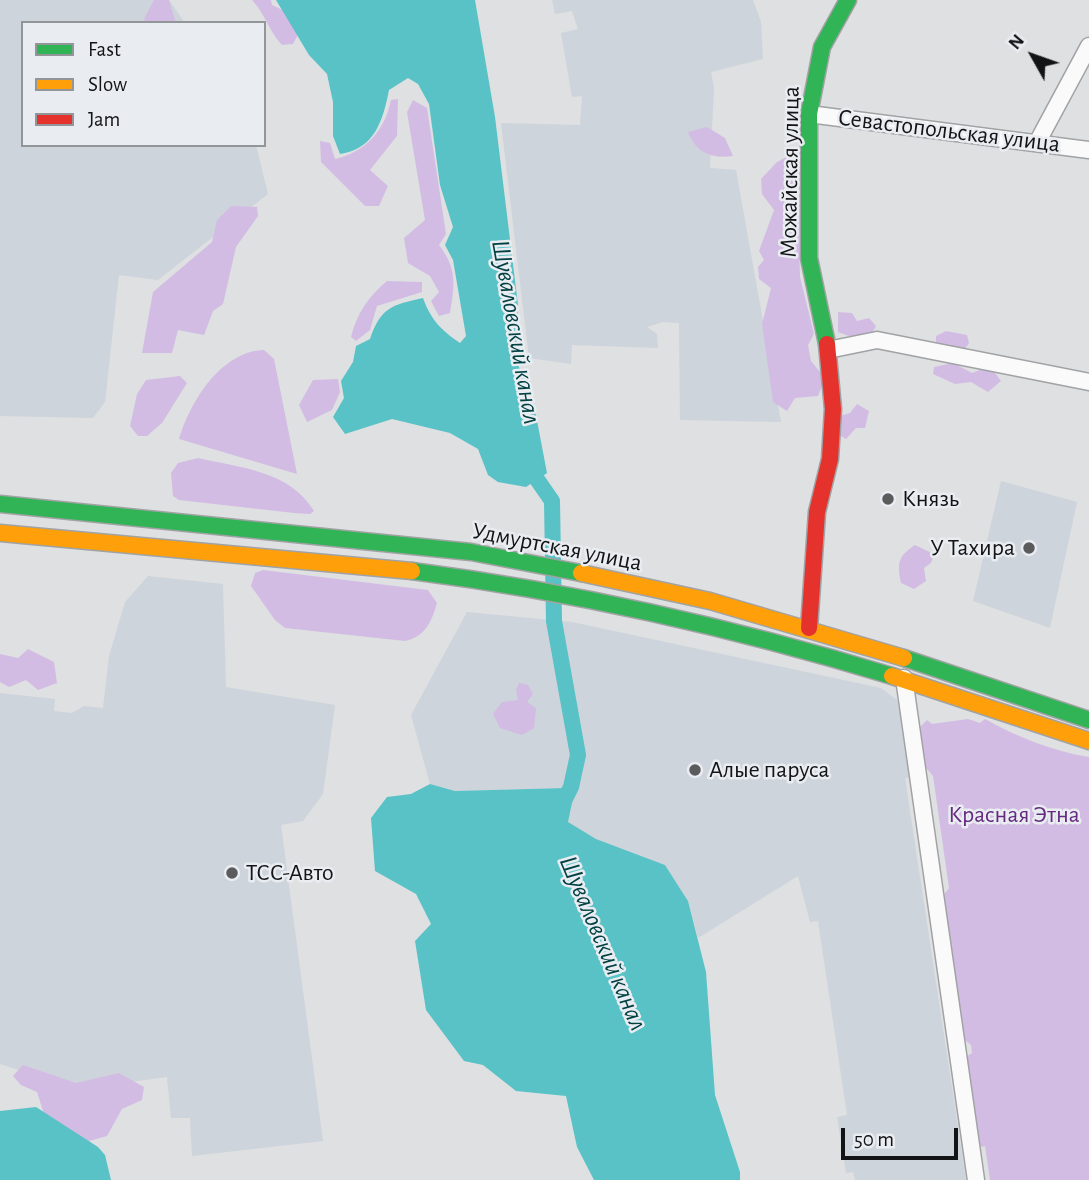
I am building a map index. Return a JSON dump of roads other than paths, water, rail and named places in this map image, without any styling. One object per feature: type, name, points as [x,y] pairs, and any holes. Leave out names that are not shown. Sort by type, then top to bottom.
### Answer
[{"type":"main road","name":"Можайская улица","points":[[809,628],[817,512],[830,459],[833,409],[828,350],[809,258],[809,114],[814,77],[822,47],[848,0]]},
{"type":"main road","name":"Удмуртская улица","points":[[0,504],[471,552],[583,574],[706,600],[809,628],[1089,720]]},
{"type":"main road","name":"Удмуртская улица","points":[[0,533],[223,550],[519,586],[699,623],[904,678],[1089,741]]},
{"type":"street","points":[[1038,141],[1089,46]]},
{"type":"street","name":"Севастопольская улица","points":[[809,114],[1089,149]]},
{"type":"street","points":[[828,350],[877,340],[1089,382]]},
{"type":"street","points":[[904,678],[976,1180]]},
{"type":"water","points":[[276,0],[475,0],[495,117],[518,305],[517,362],[534,405],[547,473],[526,487],[498,482],[488,475],[478,449],[450,433],[392,419],[345,434],[333,417],[344,398],[341,381],[353,362],[356,346],[370,339],[379,320],[389,309],[423,298],[437,324],[447,334],[460,343],[466,336],[453,260],[445,245],[453,227],[440,185],[429,104],[418,84],[408,78],[389,90],[380,122],[369,139],[362,146],[340,154],[333,136],[333,102],[327,74],[309,55]]},
{"type":"water","points":[[430,784],[455,791],[565,788],[574,793],[568,822],[596,839],[665,865],[688,901],[706,972],[715,1095],[740,1172],[740,1180],[594,1180],[577,1147],[566,1096],[516,1091],[483,1065],[464,1061],[426,1010],[415,941],[431,924],[416,894],[375,871],[371,818],[387,797],[411,794]]},
{"type":"water","points":[[36,1107],[98,1147],[105,1155],[111,1180],[0,1180],[0,1111]]},
{"type":"waterway","name":"Шуваловский канал","points":[[525,462],[552,501],[554,621],[578,755],[571,787],[561,807]]},
{"type":"place","name":"Князь","points":[[888,499]]},
{"type":"place","name":"У Тахира","points":[[1029,548]]},
{"type":"place","name":"Алые паруса","points":[[695,770]]},
{"type":"place","name":"ТСС-Авто","points":[[232,873]]},
{"type":"park label","name":"Красная Этна","points":[[1014,815]]}]
